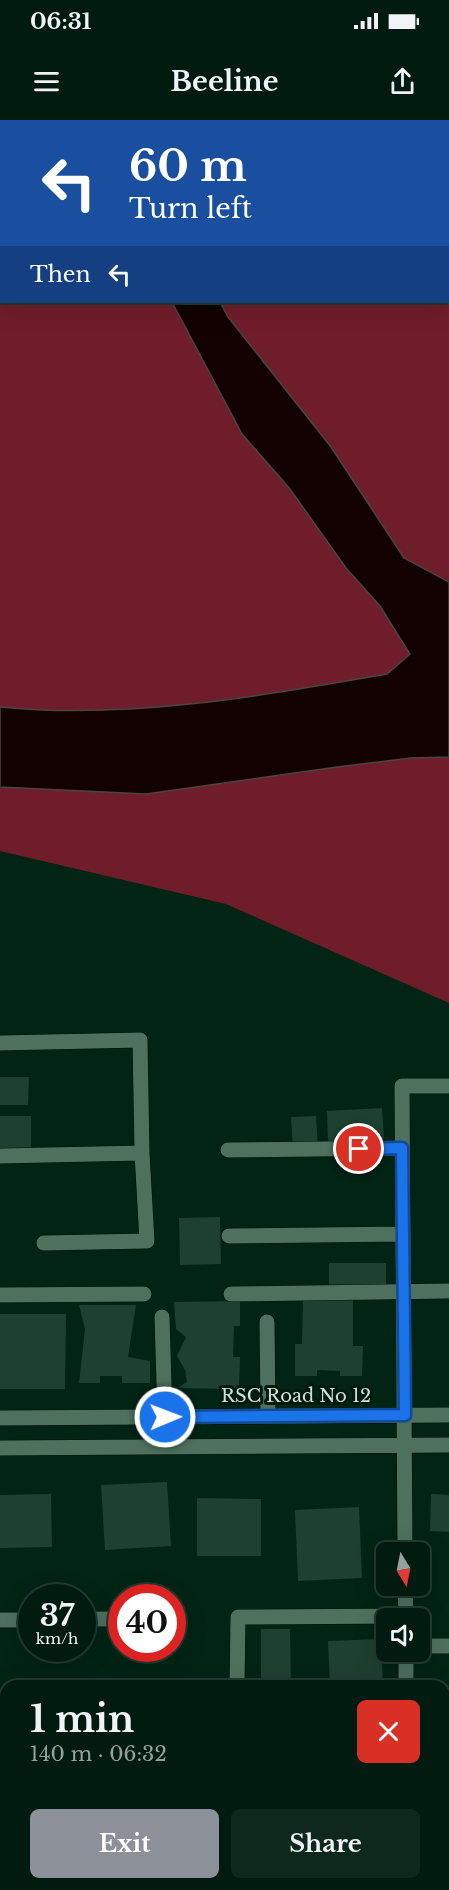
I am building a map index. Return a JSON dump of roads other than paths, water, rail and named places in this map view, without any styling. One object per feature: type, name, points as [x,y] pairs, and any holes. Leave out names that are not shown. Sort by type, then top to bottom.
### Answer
[{"type":"street","points":[[0,1043],[140,1040],[142,1153],[147,1241],[44,1243]]},
{"type":"street","points":[[405,1542],[402,1086],[449,1086]]},
{"type":"street","points":[[228,1150],[402,1148]]},
{"type":"street","points":[[0,1156],[142,1153]]},
{"type":"street","points":[[229,1236],[403,1234]]},
{"type":"street","points":[[231,1294],[449,1291]]},
{"type":"street","points":[[0,1295],[144,1293]]},
{"type":"street","points":[[162,1317],[165,1417]]},
{"type":"street","points":[[267,1322],[268,1416]]},
{"type":"street","name":"RSC Road No 12","points":[[0,1418],[449,1414]]},
{"type":"street","points":[[0,1448],[449,1445]]},
{"type":"street","points":[[237,1680],[238,1617],[376,1617]]},
{"type":"street","points":[[0,1620],[18,1620]]},
{"type":"street","points":[[430,1646],[449,1646]]},
{"type":"street","points":[[406,1662],[406,1680]]}]
